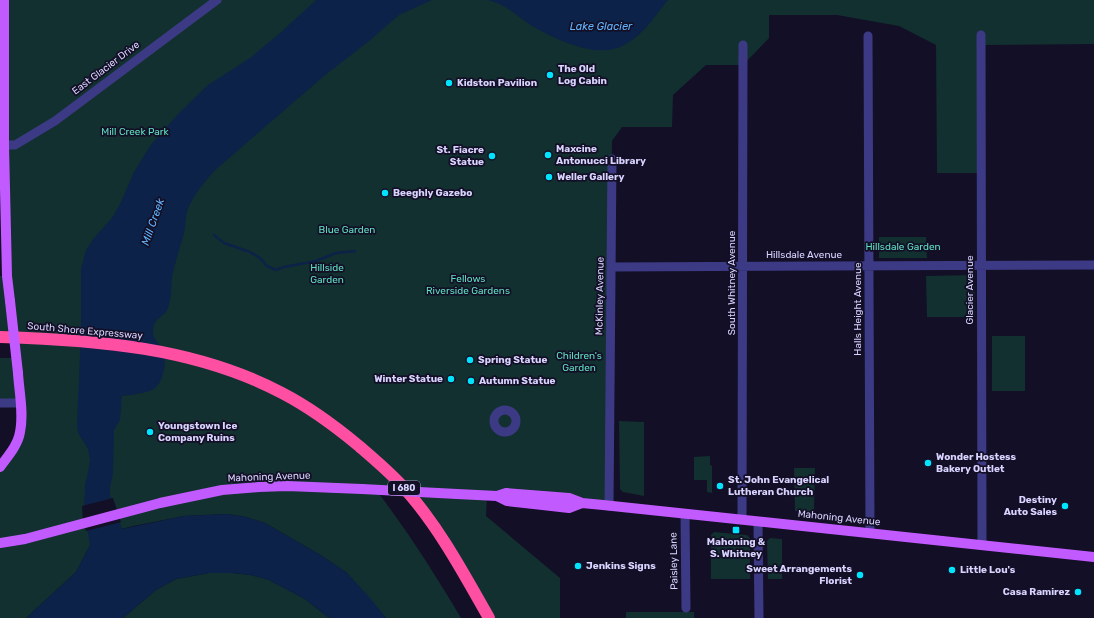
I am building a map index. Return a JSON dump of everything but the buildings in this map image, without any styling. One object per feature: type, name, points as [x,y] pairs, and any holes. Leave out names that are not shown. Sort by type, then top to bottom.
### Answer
[{"type":"highway","name":"South Shore Expressway","points":[[0,338],[47,339],[130,346],[173,354],[239,374],[282,393],[318,415],[348,437],[383,467],[405,489],[449,549],[489,618]]},
{"type":"main road","points":[[0,467],[18,440],[21,431],[22,417],[10,301],[4,276],[2,22],[4,0]]},
{"type":"main road","name":"Mahoning Avenue","points":[[0,543],[25,539],[184,497],[235,489],[287,486],[498,496],[506,493],[569,498],[582,503],[608,506],[1094,557]]},
{"type":"street","name":"East Glacier Drive","points":[[2,145],[15,145],[55,121],[217,0]]},
{"type":"street","name":"Glacier Avenue","points":[[981,35],[982,545]]},
{"type":"street","name":"Halls Height Avenue","points":[[868,36],[870,533]]},
{"type":"street","name":"South Whitney Avenue","points":[[742,520],[743,45]]},
{"type":"street","name":"McKinley Avenue","points":[[608,506],[612,159]]},
{"type":"street","name":"Hillsdale Avenue","points":[[611,267],[1094,265]]},
{"type":"street","points":[[0,403],[20,403]]},
{"type":"street","name":"Paisley Lane","points":[[685,514],[686,608]]},
{"type":"street","points":[[758,522],[759,618]]},
{"type":"green space","name":"Mill Creek Park","points":[[4,0],[1094,0],[1094,44],[981,45],[981,173],[937,173],[936,45],[899,26],[837,15],[769,15],[769,38],[743,65],[706,65],[673,95],[672,127],[622,127],[612,141],[609,506],[487,495],[486,516],[560,578],[560,618],[489,618],[407,492],[377,491],[421,553],[461,618],[386,618],[347,573],[322,556],[265,523],[246,517],[227,514],[184,516],[106,533],[90,545],[76,572],[26,618],[0,618],[0,467],[13,448],[20,403],[0,403],[0,358],[12,358],[14,338],[0,337],[0,276],[7,276]]},
{"type":"green space","name":"Hillsdale Garden","points":[[879,237],[926,237],[927,258],[879,258]]},
{"type":"green space","points":[[974,275],[975,317],[927,317],[926,276]]},
{"type":"green space","points":[[992,336],[1025,336],[1025,391],[992,391]]},
{"type":"green space","points":[[619,421],[644,422],[644,496],[623,492],[620,489]]},
{"type":"green space","points":[[710,456],[710,465],[712,466],[712,493],[707,492],[707,480],[694,480],[694,457]]},
{"type":"green space","points":[[794,468],[815,468],[814,513],[795,511]]},
{"type":"green space","points":[[714,532],[747,535],[750,538],[750,579],[711,579],[711,535]]},
{"type":"green space","points":[[770,538],[782,539],[782,579],[768,579],[767,541]]},
{"type":"green space","points":[[209,573],[251,575],[269,580],[305,599],[329,618],[123,618],[156,590],[176,579]]},
{"type":"green space","points":[[626,612],[694,612],[694,618],[626,618]]},
{"type":"water","name":"Mill Creek","points":[[316,0],[432,0],[399,15],[368,42],[324,76],[214,171],[196,194],[187,212],[184,233],[172,277],[171,296],[167,311],[158,319],[153,330],[154,338],[162,348],[165,357],[162,378],[157,386],[151,390],[122,396],[120,420],[114,430],[113,475],[110,495],[122,529],[184,516],[227,514],[246,517],[265,523],[322,556],[347,573],[386,618],[329,618],[305,599],[269,580],[251,575],[209,573],[176,579],[156,590],[123,618],[26,618],[76,572],[90,545],[84,510],[85,484],[90,460],[88,449],[78,433],[77,424],[81,332],[81,269],[86,250],[94,238],[112,218],[121,202],[134,172],[150,146],[178,114],[208,85],[250,58]]},
{"type":"water","name":"Lake Glacier","points":[[488,0],[668,0],[649,24],[632,40],[615,49],[603,50],[578,47],[553,37],[532,26],[507,8]]},
{"type":"pier","points":[[113,498],[121,522],[86,531],[83,522],[82,506]]},
{"type":"waterway","points":[[214,235],[224,243],[250,252],[260,258],[267,266],[276,270],[316,261],[336,253],[355,251]]},
{"type":"place","name":"The Old Log Cabin","points":[[550,75]]},
{"type":"place","name":"Kidston Pavilion","points":[[449,83]]},
{"type":"place","name":"Maxcine Antonucci Library","points":[[548,155]]},
{"type":"place","name":"St. Fiacre Statue","points":[[492,156]]},
{"type":"place","name":"Weller Gallery","points":[[549,177]]},
{"type":"place","name":"Beeghly Gazebo","points":[[385,193]]},
{"type":"place","name":"Spring Statue","points":[[470,360]]},
{"type":"place","name":"Winter Statue","points":[[451,379]]},
{"type":"place","name":"Autumn Statue","points":[[471,381]]},
{"type":"place","name":"Youngstown Ice Company Ruins","points":[[150,432]]},
{"type":"place","name":"Wonder Hostess Bakery Outlet","points":[[928,463]]},
{"type":"place","name":"St. John Evangelical Lutheran Church","points":[[720,486]]},
{"type":"place","name":"Destiny Auto Sales","points":[[1065,506]]},
{"type":"place","name":"Mahoning & S. Whitney","points":[[736,530]]},
{"type":"place","name":"Jenkins Signs","points":[[578,566]]},
{"type":"place","name":"Little Lou's","points":[[952,570]]},
{"type":"place","name":"Sweet Arrangements Florist","points":[[860,575]]},
{"type":"place","name":"Casa Ramirez","points":[[1078,592]]},
{"type":"park label","name":"Blue Garden","points":[[347,230]]},
{"type":"park label","name":"Hillside Garden","points":[[327,274]]},
{"type":"park label","name":"Fellows Riverside Gardens","points":[[468,284]]},
{"type":"park label","name":"Children's Garden","points":[[579,362]]}]
